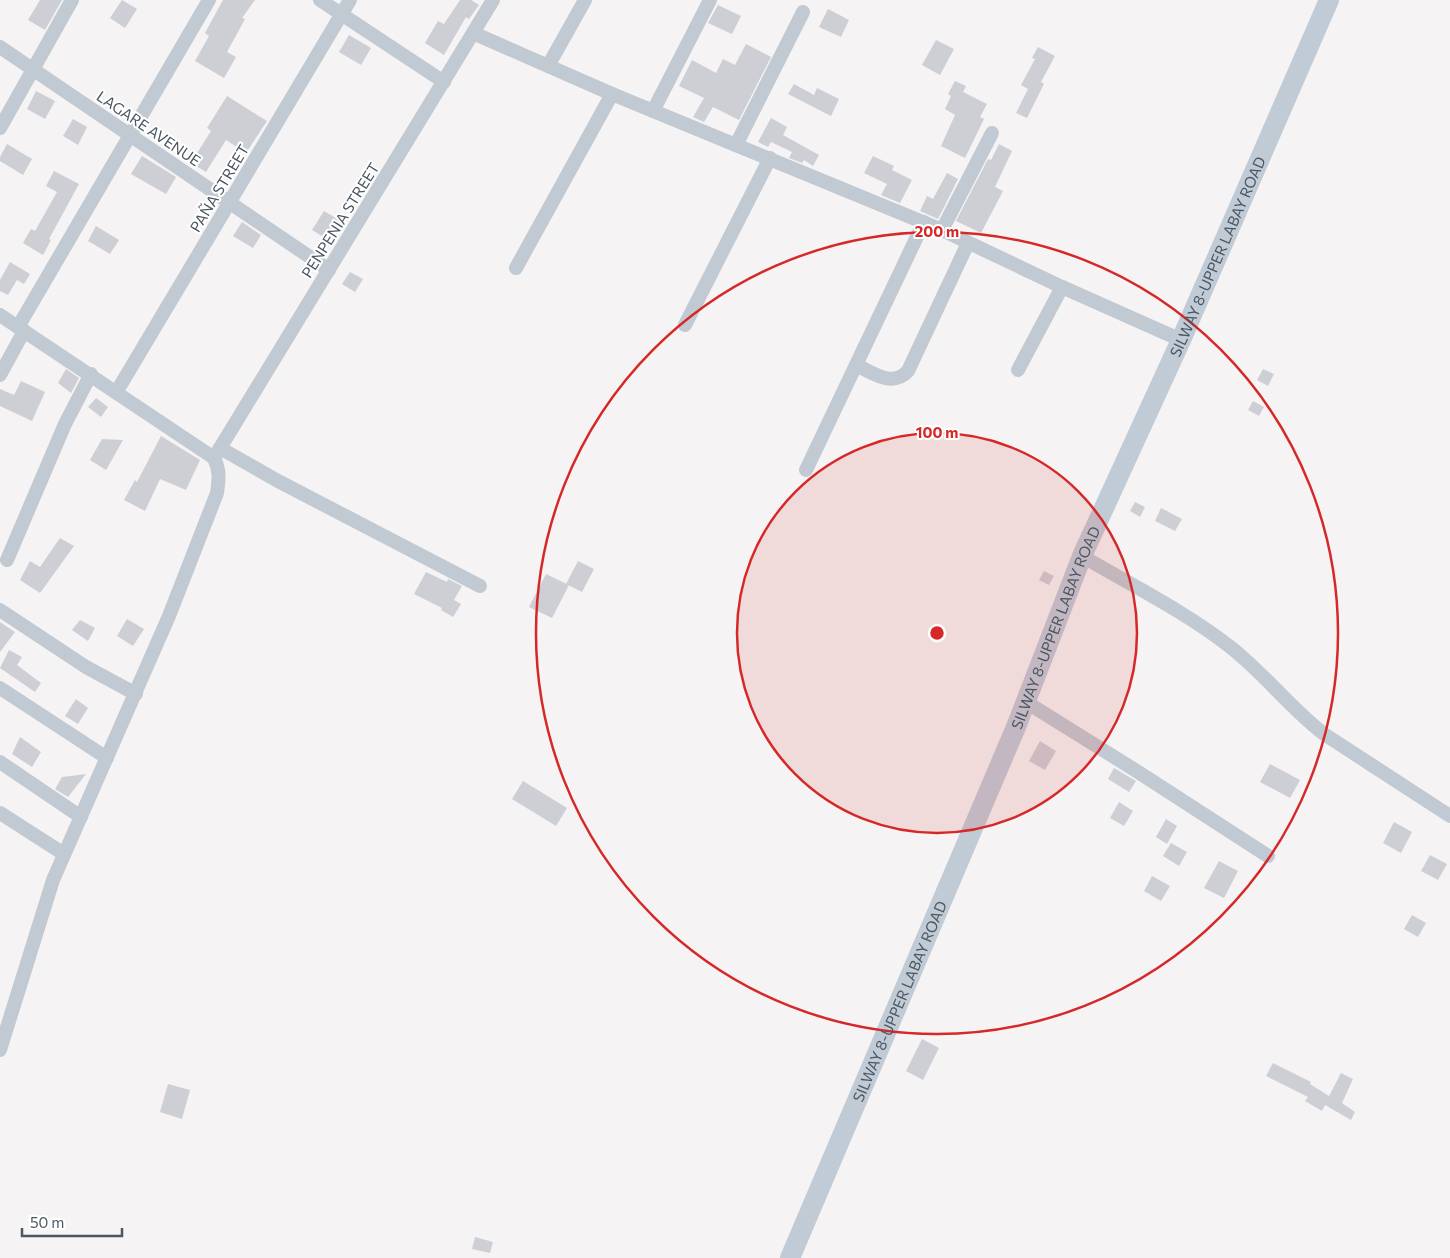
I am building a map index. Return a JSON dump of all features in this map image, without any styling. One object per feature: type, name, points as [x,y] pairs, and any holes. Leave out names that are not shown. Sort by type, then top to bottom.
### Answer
[{"type":"main road","name":"SILWAY 8-UPPER LABAY ROAD","points":[[790,1258],[1026,702],[1082,556],[1180,340],[1329,0]]},
{"type":"street","points":[[0,128],[72,0]]},
{"type":"street","points":[[0,376],[21,329],[129,136],[209,0]]},
{"type":"street","points":[[320,0],[444,82]]},
{"type":"street","name":"PAÑA STREET","points":[[117,391],[350,0]]},
{"type":"street","name":"PENPENIA STREET","points":[[217,453],[494,0]]},
{"type":"street","points":[[548,66],[585,0]]},
{"type":"street","points":[[653,111],[710,0]]},
{"type":"street","points":[[736,145],[803,12]]},
{"type":"street","points":[[473,33],[612,94],[924,222],[1180,340]]},
{"type":"street","name":"LAGARE AVENUE","points":[[0,47],[329,270]]},
{"type":"street","points":[[516,268],[612,94]]},
{"type":"street","points":[[942,230],[992,133]]},
{"type":"street","points":[[685,325],[770,158]]},
{"type":"street","points":[[806,470],[924,222]]},
{"type":"street","points":[[856,365],[892,380],[898,379],[908,371],[968,243]]},
{"type":"street","points":[[1018,370],[1062,287]]},
{"type":"street","points":[[0,315],[217,453],[480,586]]},
{"type":"street","points":[[7,560],[65,424],[91,374]]},
{"type":"street","points":[[0,1050],[41,916],[64,854],[169,616],[216,493],[220,477],[217,453]]},
{"type":"street","points":[[1082,556],[1191,620],[1227,644],[1248,661],[1308,722],[1450,816]]},
{"type":"street","points":[[0,610],[78,662],[136,694]]},
{"type":"street","points":[[0,688],[107,758]]},
{"type":"street","points":[[1026,702],[1268,856]]},
{"type":"street","points":[[0,762],[80,817]]},
{"type":"street","points":[[0,813],[64,854]]},
{"type":"building","points":[[40,0],[62,0],[45,30],[28,20]]},
{"type":"building","points":[[122,0],[137,9],[125,28],[110,18]]},
{"type":"building","points":[[223,0],[255,0],[242,18],[245,19],[227,52],[236,57],[224,78],[195,61],[209,36],[205,33]]},
{"type":"building","points":[[460,0],[471,0],[479,5],[469,19],[466,17],[444,55],[425,43],[438,21],[444,24]]},
{"type":"building","points":[[718,5],[741,16],[732,34],[708,23]]},
{"type":"building","points":[[828,9],[849,20],[841,37],[819,27]]},
{"type":"building","points":[[349,35],[371,48],[361,65],[339,52]]},
{"type":"building","points":[[936,40],[954,49],[940,75],[922,65]]},
{"type":"building","points":[[746,44],[771,57],[739,120],[713,107],[704,122],[693,117],[704,98],[679,86],[692,60],[716,73],[723,59],[735,65]]},
{"type":"building","points":[[1038,47],[1055,56],[1041,82],[1044,84],[1027,118],[1016,113],[1028,89],[1021,85],[1035,59],[1032,58]]},
{"type":"building","points":[[955,81],[966,86],[963,92],[987,104],[980,117],[984,119],[965,158],[941,146],[955,115],[945,109],[951,96],[948,94]]},
{"type":"building","points":[[794,84],[814,95],[817,88],[839,99],[831,116],[788,94]]},
{"type":"building","points":[[36,91],[55,101],[45,119],[27,109]]},
{"type":"building","points":[[227,96],[267,121],[246,153],[226,140],[206,172],[191,163],[211,131],[207,128]]},
{"type":"building","points":[[771,118],[787,127],[783,135],[819,155],[813,166],[804,160],[802,163],[789,158],[792,152],[771,142],[768,147],[758,142]]},
{"type":"building","points":[[73,119],[87,127],[78,145],[63,136]]},
{"type":"building","points":[[7,144],[32,159],[23,175],[0,161],[0,157]]},
{"type":"building","points":[[999,144],[1012,151],[995,187],[1003,191],[981,233],[956,221],[988,159],[991,160]]},
{"type":"building","points":[[142,156],[176,177],[166,194],[131,174]]},
{"type":"building","points":[[873,156],[894,166],[892,170],[912,180],[900,203],[881,195],[887,184],[864,173]]},
{"type":"building","points":[[54,171],[79,184],[49,239],[51,240],[43,255],[23,243],[31,229],[35,231],[57,192],[46,186]]},
{"type":"building","points":[[947,173],[958,179],[938,219],[920,211],[927,196],[933,199]]},
{"type":"building","points":[[324,211],[344,223],[332,242],[312,230]]},
{"type":"building","points":[[242,222],[261,235],[253,248],[233,236]]},
{"type":"building","points":[[96,226],[119,240],[110,254],[88,241]]},
{"type":"building","points":[[10,262],[30,274],[24,284],[17,280],[8,295],[0,291],[0,280]]},
{"type":"building","points":[[350,272],[363,279],[355,292],[342,284]]},
{"type":"building","points":[[66,369],[79,378],[71,393],[58,383]]},
{"type":"building","points":[[1263,369],[1274,374],[1268,386],[1257,380]]},
{"type":"building","points":[[21,381],[45,392],[32,421],[0,406],[0,389],[14,395]]},
{"type":"building","points":[[96,398],[108,407],[101,417],[88,407]]},
{"type":"building","points":[[1253,401],[1264,407],[1259,416],[1248,410]]},
{"type":"building","points":[[161,436],[200,460],[186,490],[160,479],[145,511],[124,500],[135,480],[137,482]]},
{"type":"building","points":[[102,439],[123,440],[106,470],[90,460]]},
{"type":"building","points":[[1135,502],[1145,507],[1140,517],[1130,511]]},
{"type":"building","points":[[1161,508],[1182,519],[1175,531],[1155,521]]},
{"type":"building","points":[[60,538],[74,546],[40,593],[20,580],[30,561],[40,567]]},
{"type":"building","points":[[578,561],[594,569],[582,592],[566,584]]},
{"type":"building","points":[[1044,571],[1054,576],[1049,585],[1039,580]]},
{"type":"building","points":[[426,572],[447,582],[448,579],[462,586],[454,600],[461,604],[453,617],[441,610],[442,608],[414,594]]},
{"type":"building","points":[[546,574],[569,585],[552,618],[529,607]]},
{"type":"building","points":[[127,619],[144,629],[133,646],[117,636]]},
{"type":"building","points":[[80,620],[95,628],[88,641],[72,630]]},
{"type":"building","points":[[0,622],[15,632],[0,652]]},
{"type":"building","points":[[9,650],[22,657],[17,665],[41,683],[35,692],[0,668]]},
{"type":"building","points":[[76,699],[88,708],[78,724],[65,716]]},
{"type":"building","points":[[20,737],[41,752],[32,767],[12,754]]},
{"type":"building","points":[[1040,741],[1056,751],[1045,770],[1029,761]]},
{"type":"building","points":[[1270,764],[1300,780],[1290,798],[1260,782]]},
{"type":"building","points":[[1114,768],[1136,781],[1129,792],[1108,779]]},
{"type":"building","points":[[86,774],[68,797],[55,789],[62,777]]},
{"type":"building","points":[[523,781],[567,808],[556,826],[512,799]]},
{"type":"building","points":[[1119,802],[1133,811],[1124,826],[1110,818]]},
{"type":"building","points":[[1166,819],[1177,826],[1167,844],[1156,837]]},
{"type":"building","points":[[1394,822],[1412,832],[1401,853],[1383,843]]},
{"type":"building","points":[[1171,843],[1187,852],[1179,866],[1163,856]]},
{"type":"building","points":[[1430,855],[1447,864],[1438,880],[1421,871]]},
{"type":"building","points":[[1219,861],[1238,871],[1224,898],[1204,888]]},
{"type":"building","points":[[1152,876],[1170,886],[1161,901],[1144,891]]},
{"type":"building","points":[[1412,915],[1426,923],[1418,937],[1404,929]]},
{"type":"building","points":[[922,1039],[939,1048],[923,1080],[906,1071]]},
{"type":"building","points":[[1273,1063],[1311,1082],[1310,1084],[1329,1096],[1341,1073],[1353,1079],[1342,1103],[1355,1112],[1351,1120],[1325,1105],[1322,1111],[1305,1101],[1308,1097],[1266,1076]]},
{"type":"building","points":[[168,1084],[190,1090],[182,1119],[160,1112]]},
{"type":"building","points":[[475,1237],[493,1242],[490,1253],[472,1249]]}]
